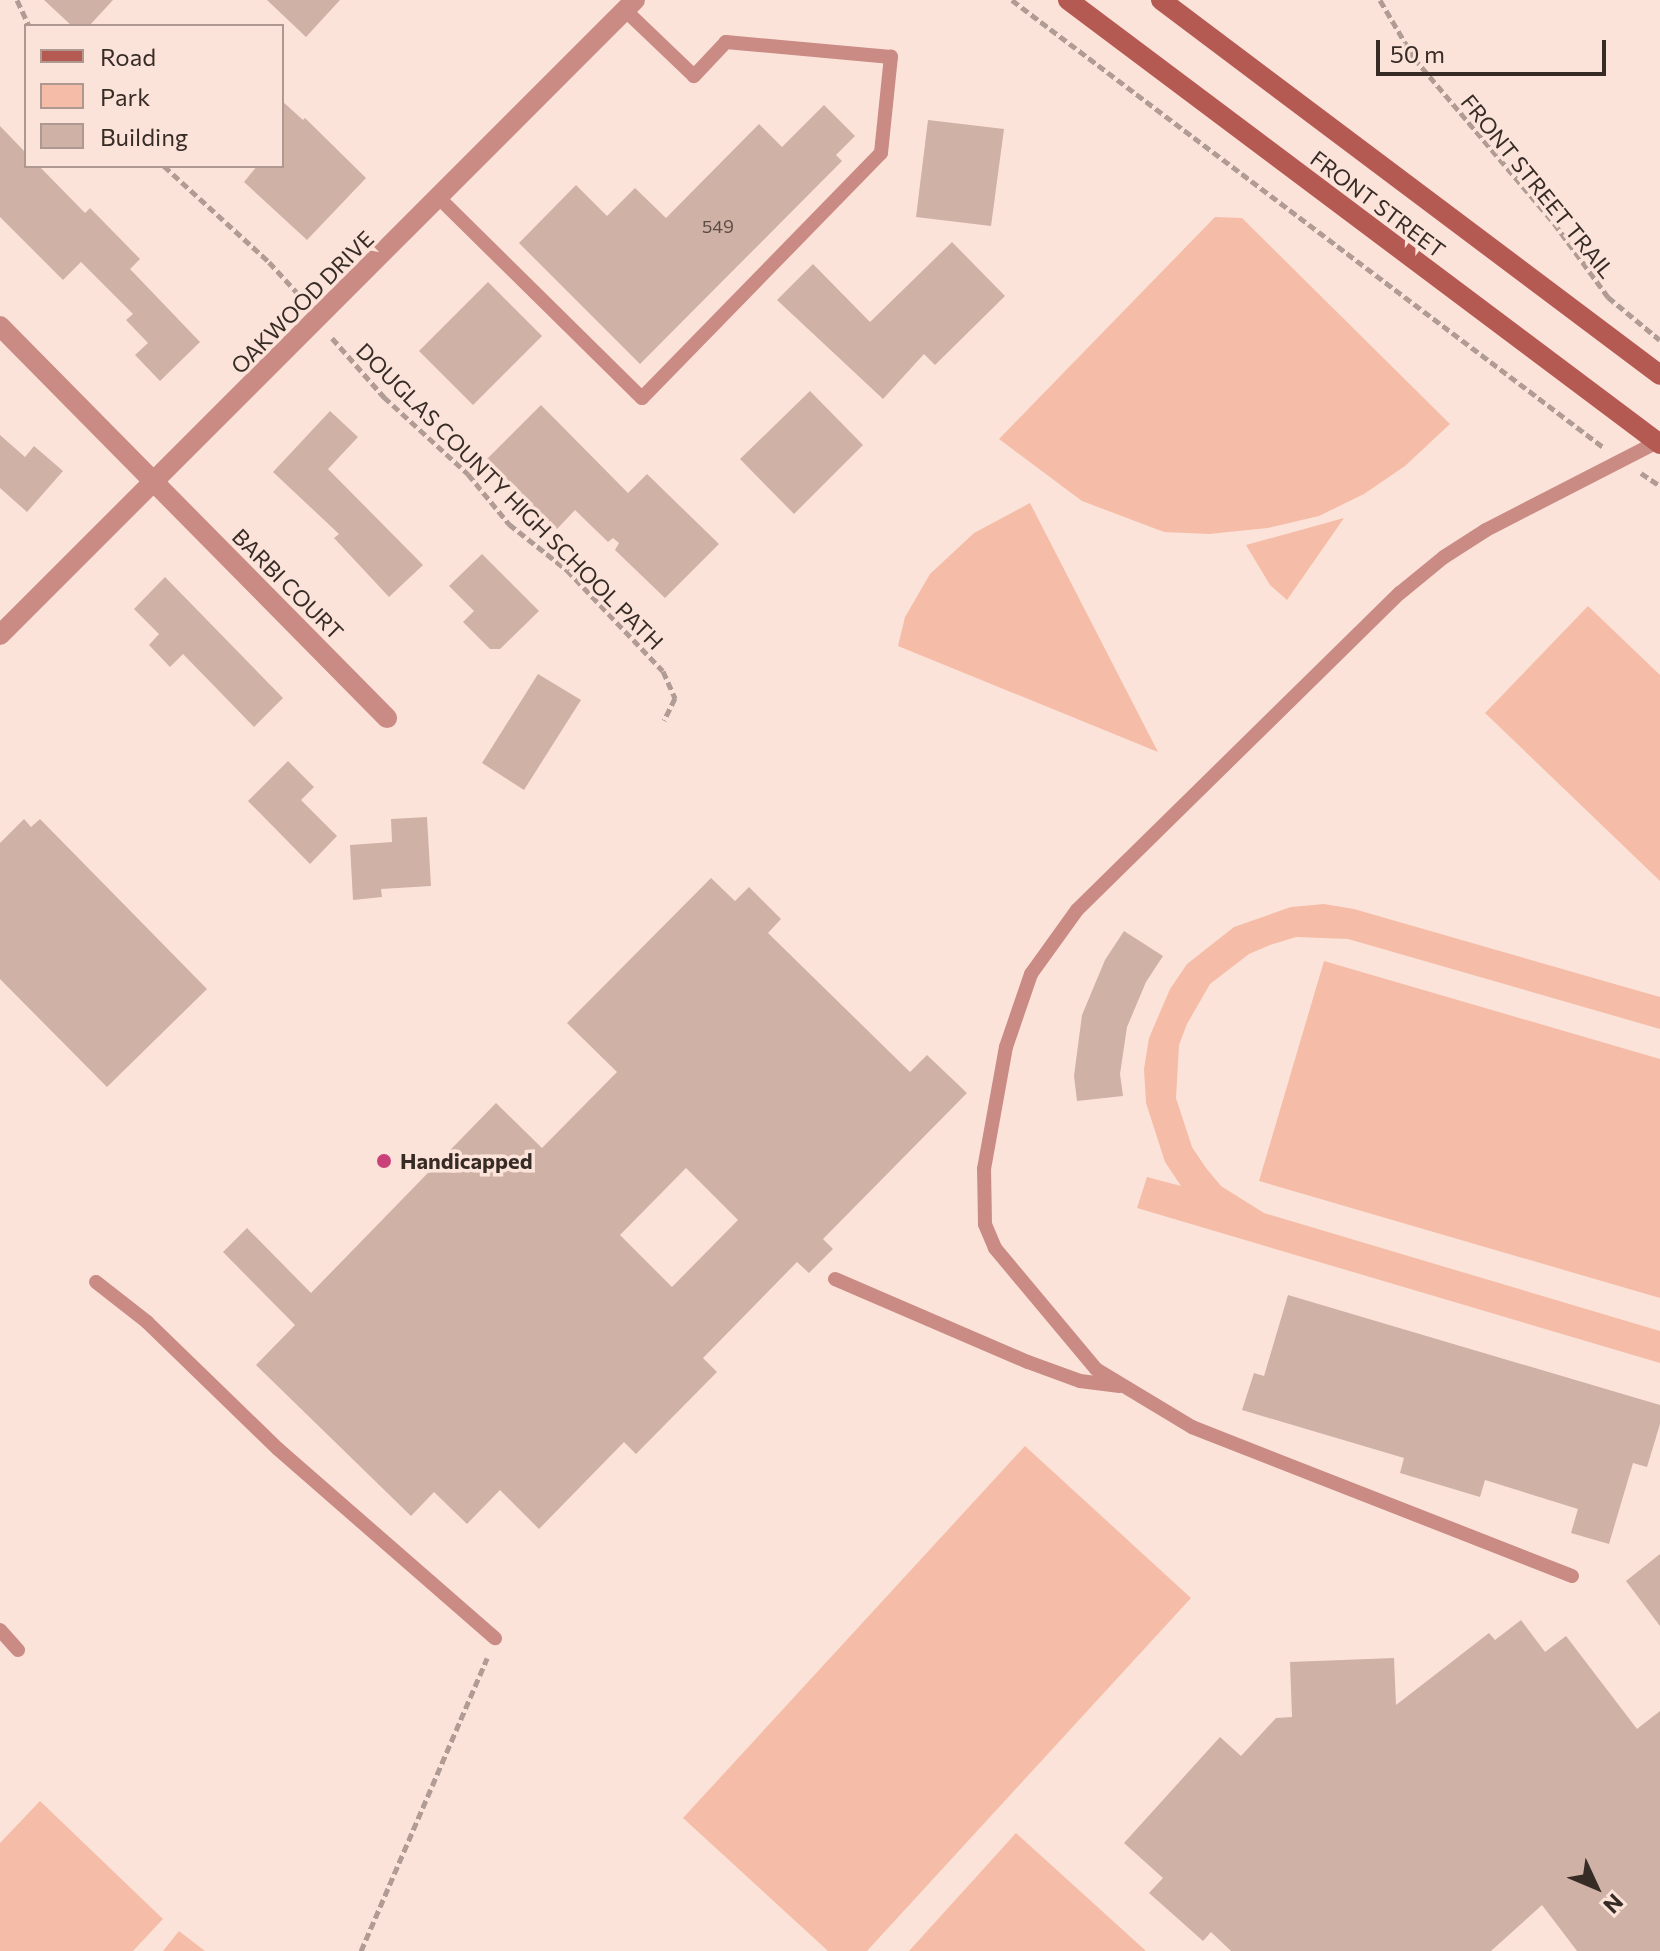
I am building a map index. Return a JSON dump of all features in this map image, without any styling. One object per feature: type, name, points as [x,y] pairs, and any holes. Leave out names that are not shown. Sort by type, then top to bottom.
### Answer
[{"type":"main road","name":"FRONT STREET","points":[[1068,0],[1659,443]]},
{"type":"main road","name":"FRONT STREET","points":[[1161,0],[1660,375]]},
{"type":"street","name":"OAKWOOD DRIVE","points":[[0,635],[630,5]]},
{"type":"street","name":"BARBI COURT","points":[[0,326],[387,718]]},
{"type":"lane","points":[[439,198],[642,398],[881,153],[891,57],[726,42],[694,76],[630,5]]},
{"type":"lane","points":[[1572,1576],[1192,1427],[1096,1369],[995,1248],[985,1224],[984,1169],[1004,1062],[1031,974],[1077,910],[1400,593],[1444,557],[1486,530],[1659,443]]},
{"type":"lane","points":[[835,1279],[1080,1381],[1124,1386]]},
{"type":"lane","points":[[96,1282],[147,1322],[278,1449],[495,1638]]},
{"type":"lane","points":[[0,1630],[18,1650]]},
{"type":"path","points":[[17,0],[28,24]]},
{"type":"path","points":[[1012,0],[1486,356],[1555,413]]},
{"type":"path","name":"FRONT STREET TRAIL","points":[[1380,0],[1414,58],[1554,223],[1608,297],[1660,340]]},
{"type":"path","name":"DOUGLAS COUNTY HIGH SCHOOL PATH","points":[[166,168],[293,285],[318,320],[384,397],[468,474],[509,524],[567,570],[663,671],[675,698],[664,721]]},
{"type":"path","points":[[361,1951],[495,1638]]},
{"type":"green space","points":[[1215,217],[1242,218],[1450,424],[1405,466],[1364,494],[1319,516],[1268,528],[1209,534],[1164,532],[1082,501],[999,439]]},
{"type":"green space","points":[[1030,503],[1158,752],[898,646],[905,617],[930,574],[974,533]]},
{"type":"green space","points":[[1344,518],[1287,600],[1270,585],[1246,545]]},
{"type":"green space","points":[[1588,606],[1660,675],[1660,881],[1485,713]]},
{"type":"green space","points":[[1324,904],[1354,909],[1660,997],[1660,1029],[1348,939],[1296,937],[1249,954],[1210,984],[1187,1024],[1179,1045],[1176,1098],[1192,1147],[1206,1168],[1221,1186],[1264,1213],[1660,1331],[1660,1363],[1137,1208],[1147,1177],[1181,1186],[1165,1162],[1146,1103],[1144,1069],[1149,1038],[1170,989],[1187,964],[1234,927],[1291,907]]},
{"type":"green space","points":[[1324,961],[1660,1059],[1660,1298],[1259,1181]]},
{"type":"green space","points":[[1025,1446],[1191,1598],[867,1951],[828,1951],[683,1818]]},
{"type":"green space","points":[[40,1801],[163,1919],[133,1951],[0,1951],[0,1843]]},
{"type":"green space","points":[[1016,1833],[1146,1951],[909,1951]]},
{"type":"green space","points":[[179,1931],[205,1951],[163,1951]]},
{"type":"building","points":[[44,0],[113,0],[91,24],[70,24]]},
{"type":"building","points":[[267,0],[340,0],[306,37]]},
{"type":"building","points":[[284,103],[303,120],[305,118],[366,178],[307,240],[244,182],[255,168],[284,168]]},
{"type":"building","points":[[824,105],[855,136],[836,155],[842,161],[640,364],[519,243],[576,185],[607,216],[635,188],[666,218],[759,124],[782,147]]},
{"type":"building","points":[[928,120],[1004,129],[991,226],[916,217]]},
{"type":"building","points":[[0,126],[24,151],[24,168],[41,168],[85,213],[90,208],[140,259],[130,269],[200,342],[160,381],[135,355],[148,343],[126,320],[133,314],[81,262],[63,280],[0,217]]},
{"type":"building","points":[[952,242],[1005,296],[935,365],[924,354],[883,399],[777,300],[813,264],[870,322]]},
{"type":"building","points":[[488,282],[542,336],[473,405],[419,351]]},
{"type":"building","points":[[810,391],[863,445],[794,514],[740,459]]},
{"type":"building","points":[[541,405],[628,493],[647,474],[719,544],[665,598],[615,550],[619,543],[613,538],[608,542],[575,510],[557,529],[487,459]]},
{"type":"building","points":[[330,411],[358,437],[328,469],[423,565],[389,597],[334,538],[339,534],[273,472]]},
{"type":"building","points":[[0,435],[25,457],[34,446],[63,471],[27,512],[0,488]]},
{"type":"building","points":[[482,554],[539,611],[500,649],[490,649],[463,622],[474,611],[449,586]]},
{"type":"building","points":[[165,577],[283,698],[254,727],[183,654],[170,667],[149,645],[159,634],[134,609]]},
{"type":"building","points":[[538,674],[581,700],[524,790],[482,763]]},
{"type":"building","points":[[288,761],[314,787],[301,800],[337,836],[310,864],[248,801]]},
{"type":"building","points":[[427,817],[431,886],[381,889],[382,897],[353,900],[350,845],[392,842],[391,819]]},
{"type":"building","points":[[24,819],[31,827],[40,819],[207,989],[107,1087],[0,979],[0,843]]},
{"type":"building","points":[[711,878],[735,901],[749,887],[781,919],[768,933],[910,1072],[927,1055],[967,1093],[823,1239],[833,1249],[809,1273],[797,1262],[703,1358],[717,1372],[636,1454],[624,1442],[539,1529],[500,1490],[467,1524],[434,1492],[411,1516],[256,1365],[295,1325],[223,1252],[247,1228],[311,1293],[496,1103],[542,1148],[617,1072],[567,1023]],"holes":[[[686,1168],[738,1220],[672,1287],[620,1235]]]},
{"type":"building","points":[[1124,931],[1163,956],[1146,982],[1127,1027],[1120,1074],[1123,1096],[1077,1101],[1074,1076],[1082,1015],[1105,960]]},
{"type":"building","points":[[1288,1295],[1660,1405],[1660,1424],[1647,1467],[1633,1463],[1609,1544],[1571,1533],[1578,1509],[1485,1480],[1480,1497],[1400,1473],[1404,1458],[1242,1410],[1254,1373],[1264,1376]]},
{"type":"building","points":[[1660,1554],[1660,1626],[1626,1581]]},
{"type":"building","points":[[1521,1620],[1545,1652],[1566,1636],[1637,1729],[1660,1711],[1660,1951],[1577,1951],[1542,1905],[1491,1951],[1231,1951],[1211,1932],[1203,1941],[1149,1893],[1163,1878],[1124,1843],[1220,1737],[1241,1756],[1276,1718],[1292,1717],[1290,1662],[1394,1658],[1396,1705],[1489,1633],[1495,1640]]},
{"type":"place","name":"Handicapped","points":[[384,1161]]}]
